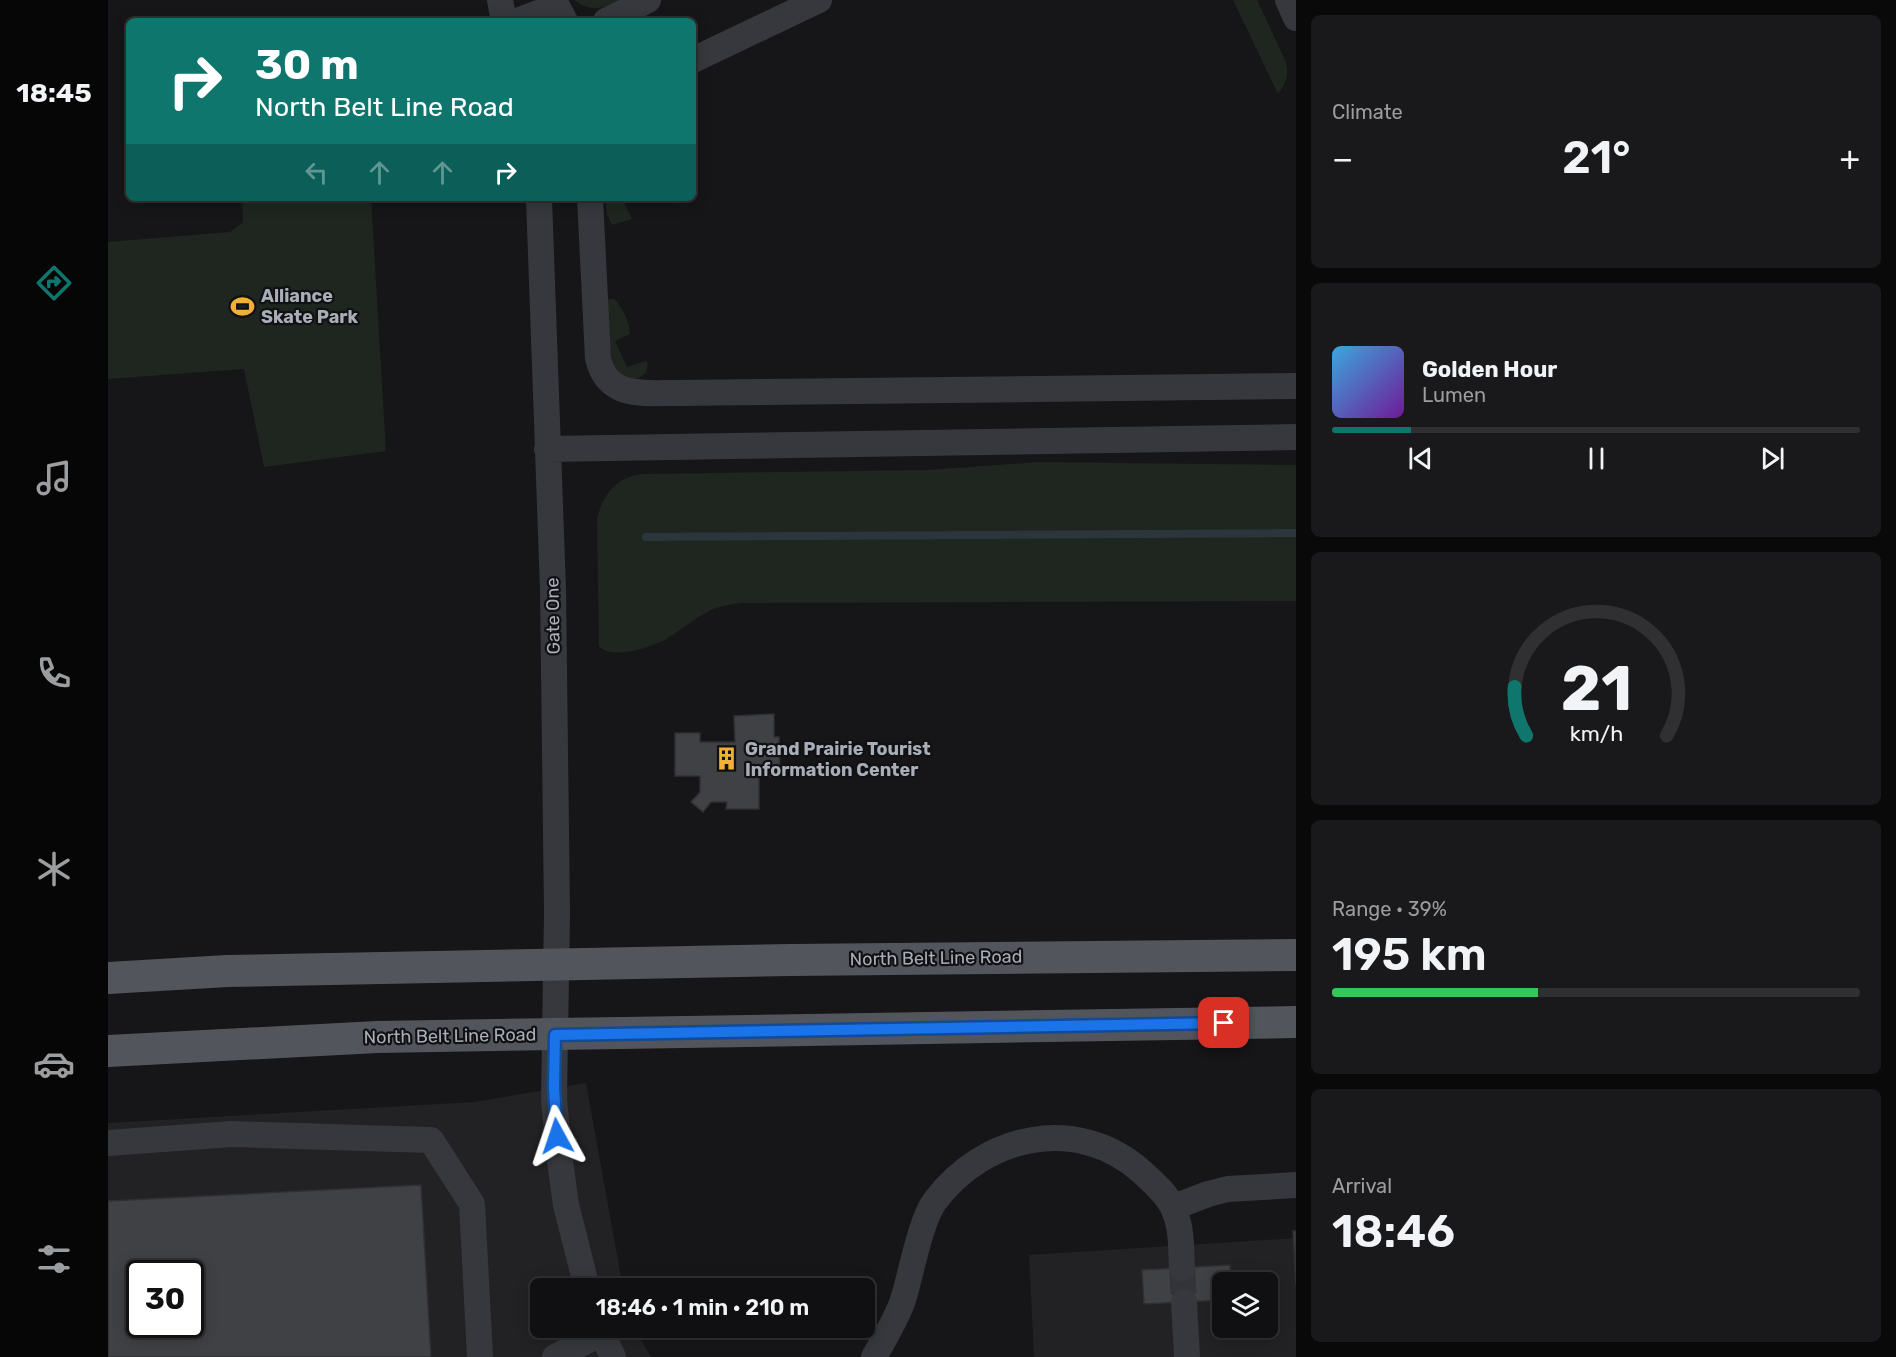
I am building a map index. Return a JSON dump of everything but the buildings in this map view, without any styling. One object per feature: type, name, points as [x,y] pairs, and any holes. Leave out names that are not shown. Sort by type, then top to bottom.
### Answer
[{"type":"main road","name":"North Belt Line Road","points":[[108,978],[227,971],[791,960],[1296,955]]},
{"type":"main road","name":"North Belt Line Road","points":[[108,1051],[377,1037],[1296,1022]]},
{"type":"street","points":[[500,0],[503,18]]},
{"type":"street","points":[[612,18],[648,0]]},
{"type":"street","points":[[696,59],[819,0]]},
{"type":"street","points":[[1288,0],[1296,18]]},
{"type":"street","points":[[528,18],[559,9]]},
{"type":"street","name":"Gate One","points":[[539,201],[553,590],[556,965],[554,1099],[566,1204],[584,1278]]},
{"type":"street","points":[[590,201],[600,368],[610,382],[630,392],[1296,386]]},
{"type":"street","points":[[547,449],[1296,437]]},
{"type":"street","points":[[108,1143],[232,1134],[431,1140],[472,1204],[480,1357]]},
{"type":"street","points":[[874,1357],[902,1304],[924,1225],[933,1203],[963,1170],[981,1158],[1021,1141],[1063,1138],[1083,1142],[1118,1154],[1136,1167],[1151,1180],[1173,1207],[1179,1228],[1182,1268]]},
{"type":"street","points":[[1173,1207],[1228,1189],[1296,1185]]},
{"type":"street","points":[[1184,1302],[1187,1357]]},
{"type":"street","points":[[555,1357],[587,1338]]},
{"type":"street","points":[[605,1338],[613,1357]]},
{"type":"shaded area","points":[[574,0],[618,0],[601,8],[591,8]]},
{"type":"shaded area","points":[[1233,0],[1257,0],[1286,62],[1286,79],[1278,94]]},
{"type":"shaded area","name":"Alliance Skate Park","points":[[242,201],[371,201],[386,451],[264,467],[244,369],[108,379],[108,242],[230,232],[243,222]]},
{"type":"shaded area","points":[[605,201],[623,201],[632,219],[612,225],[607,214]]},
{"type":"shaded area","points":[[608,299],[614,299],[617,302],[629,325],[630,334],[615,341],[627,367],[646,361],[648,363],[646,373],[639,378],[628,377],[619,372],[614,363],[608,338],[606,303]]},
{"type":"shaded area","points":[[1039,462],[1296,465],[1296,601],[742,603],[711,610],[653,645],[622,652],[605,650],[599,646],[597,519],[607,494],[626,478],[644,474],[927,470]]},
{"type":"shaded area","points":[[586,1083],[621,1278],[530,1278],[530,1338],[640,1338],[651,1357],[108,1357],[108,1123],[474,1102]]},
{"type":"shaded area","points":[[1296,1238],[1296,1357],[1034,1357],[1029,1255]]},
{"type":"waterway","points":[[646,537],[1296,533]]},
{"type":"tunnel","points":[[1182,1268],[1184,1302]]},
{"type":"place","name":"Alliance Skate Park","points":[[243,306]]},
{"type":"place","name":"Grand Prairie Tourist Information Center","points":[[727,759]]},
{"type":"route","points":[[557,1136],[554,1099],[555,1035],[1224,1023]]}]
